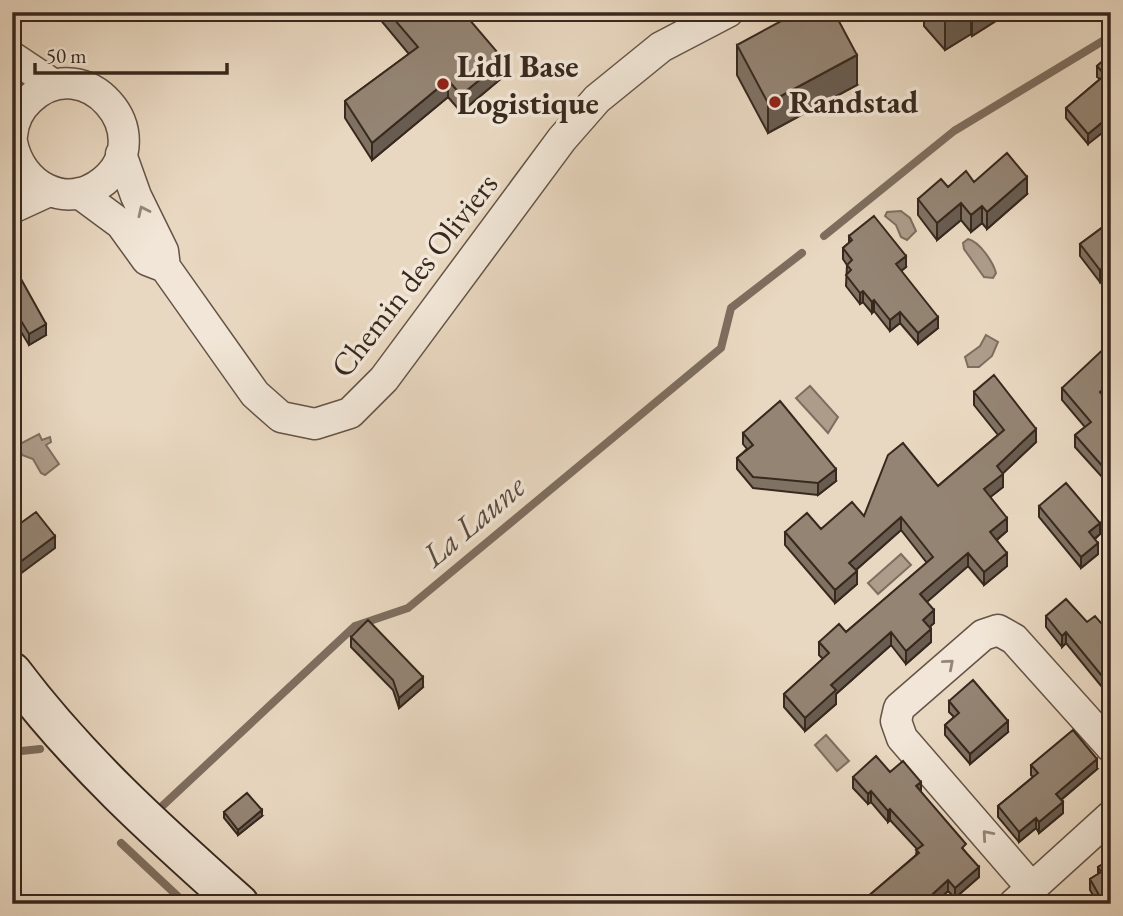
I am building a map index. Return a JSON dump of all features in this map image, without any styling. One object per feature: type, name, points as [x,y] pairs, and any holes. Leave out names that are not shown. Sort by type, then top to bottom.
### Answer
[{"type":"street","name":"Chemin des Oliviers","points":[[79,193],[121,224],[147,260],[164,267],[255,394],[281,417],[316,424],[351,413],[384,379],[562,139],[597,99],[661,47],[728,12]]},
{"type":"street","points":[[12,57],[54,85]]},
{"type":"street","points":[[12,208],[49,191],[79,193],[106,179],[121,154],[122,130],[117,113],[105,98],[90,88],[72,83],[54,85],[37,92],[24,105],[13,129],[23,172],[49,191]]},
{"type":"street","name":"Chemin des Oliviers","points":[[121,154],[136,196],[163,251],[164,267]]},
{"type":"street","points":[[1111,747],[1014,639],[998,630],[983,635],[899,708],[896,721],[902,738],[1022,895],[1111,816]]},
{"type":"street","points":[[12,672],[77,753],[138,814],[239,904]]},
{"type":"shaded area","points":[[901,211],[910,218],[916,231],[907,240],[901,237],[896,225],[885,216],[887,212]]},
{"type":"shaded area","points":[[968,239],[977,244],[989,258],[996,273],[993,278],[984,277],[964,249],[963,243]]},
{"type":"shaded area","points":[[986,335],[998,342],[992,356],[979,367],[968,367],[965,357],[980,346]]},
{"type":"shaded area","points":[[810,386],[838,417],[828,433],[796,398]]},
{"type":"shaded area","points":[[39,434],[42,440],[50,437],[51,442],[46,445],[59,464],[45,475],[33,459],[22,455],[18,445]]},
{"type":"shaded area","points":[[901,554],[911,565],[878,594],[868,583]]},
{"type":"shaded area","points":[[826,735],[849,761],[837,771],[815,745]]},
{"type":"building","name":"Lidl Base Logistique","points":[[388,12],[463,12],[504,60],[461,95],[448,80],[372,143],[345,101],[418,47]]},
{"type":"building","points":[[798,12],[834,12],[857,55],[768,103],[737,45]]},
{"type":"building","points":[[938,12],[958,12],[945,20]]},
{"type":"building","points":[[1111,54],[1111,115],[1088,134],[1066,108],[1105,75],[1097,66]]},
{"type":"building","points":[[1007,153],[1027,177],[987,212],[982,206],[971,215],[961,203],[937,223],[918,199],[941,179],[948,187],[966,171],[974,182]]},
{"type":"building","points":[[874,216],[906,256],[896,264],[938,317],[918,333],[900,312],[890,320],[874,300],[872,302],[863,291],[860,293],[846,275],[851,270],[847,265],[852,260],[843,248],[852,240],[849,236]]},
{"type":"building","points":[[1111,221],[1111,262],[1100,270],[1080,244]]},
{"type":"building","points":[[21,279],[46,324],[29,334],[12,306],[12,285]]},
{"type":"building","points":[[1111,342],[1111,382],[1100,392],[1111,405],[1111,476],[1075,435],[1091,422],[1062,388]]},
{"type":"building","points":[[994,375],[1036,429],[997,466],[1003,474],[984,489],[1007,518],[990,532],[1007,553],[984,572],[968,553],[920,594],[934,610],[923,620],[931,629],[906,651],[891,632],[831,685],[836,690],[805,718],[784,694],[829,653],[819,642],[839,624],[846,632],[933,557],[901,517],[849,563],[857,571],[835,590],[785,532],[807,513],[821,529],[852,502],[864,516],[888,455],[903,443],[938,486],[1004,430],[974,392]]},
{"type":"building","points":[[780,401],[836,469],[818,483],[753,477],[737,458],[753,445],[743,433]]},
{"type":"building","points":[[1066,483],[1100,523],[1089,532],[1098,543],[1081,557],[1039,506]]},
{"type":"building","points":[[36,512],[55,536],[12,568],[12,516],[18,525]]},
{"type":"building","points":[[1066,599],[1087,622],[1095,616],[1107,630],[1111,627],[1111,687],[1066,632],[1062,636],[1046,616]]},
{"type":"building","points":[[368,620],[423,677],[399,698],[393,680],[351,637]]},
{"type":"building","points":[[973,680],[1008,721],[970,754],[945,725],[959,713],[949,701]]},
{"type":"building","points":[[1073,730],[1097,759],[1056,794],[1063,802],[1039,822],[1036,818],[1019,832],[998,806],[1038,773],[1031,765]]},
{"type":"building","points":[[876,756],[890,772],[903,761],[921,782],[916,786],[966,844],[962,848],[979,867],[955,888],[948,880],[922,904],[859,904],[919,853],[916,850],[923,845],[890,809],[888,811],[871,791],[868,794],[853,777]]},
{"type":"building","points":[[247,793],[262,810],[238,830],[224,812]]},
{"type":"building","points":[[1111,859],[1111,904],[1104,904],[1090,879],[1101,872],[1098,867]]},
{"type":"waterway","name":"La Laune","points":[[824,236],[954,131],[1111,36]]},
{"type":"waterway","name":"La Laune","points":[[158,810],[355,626],[408,608],[721,348],[731,308],[802,253]]},
{"type":"waterway","points":[[12,752],[40,749]]},
{"type":"waterway","name":"La Laune","points":[[121,843],[186,904]]},
{"type":"place","name":"Lidl Base Logistique","points":[[443,84]]},
{"type":"place","name":"Randstad","points":[[775,102]]}]
